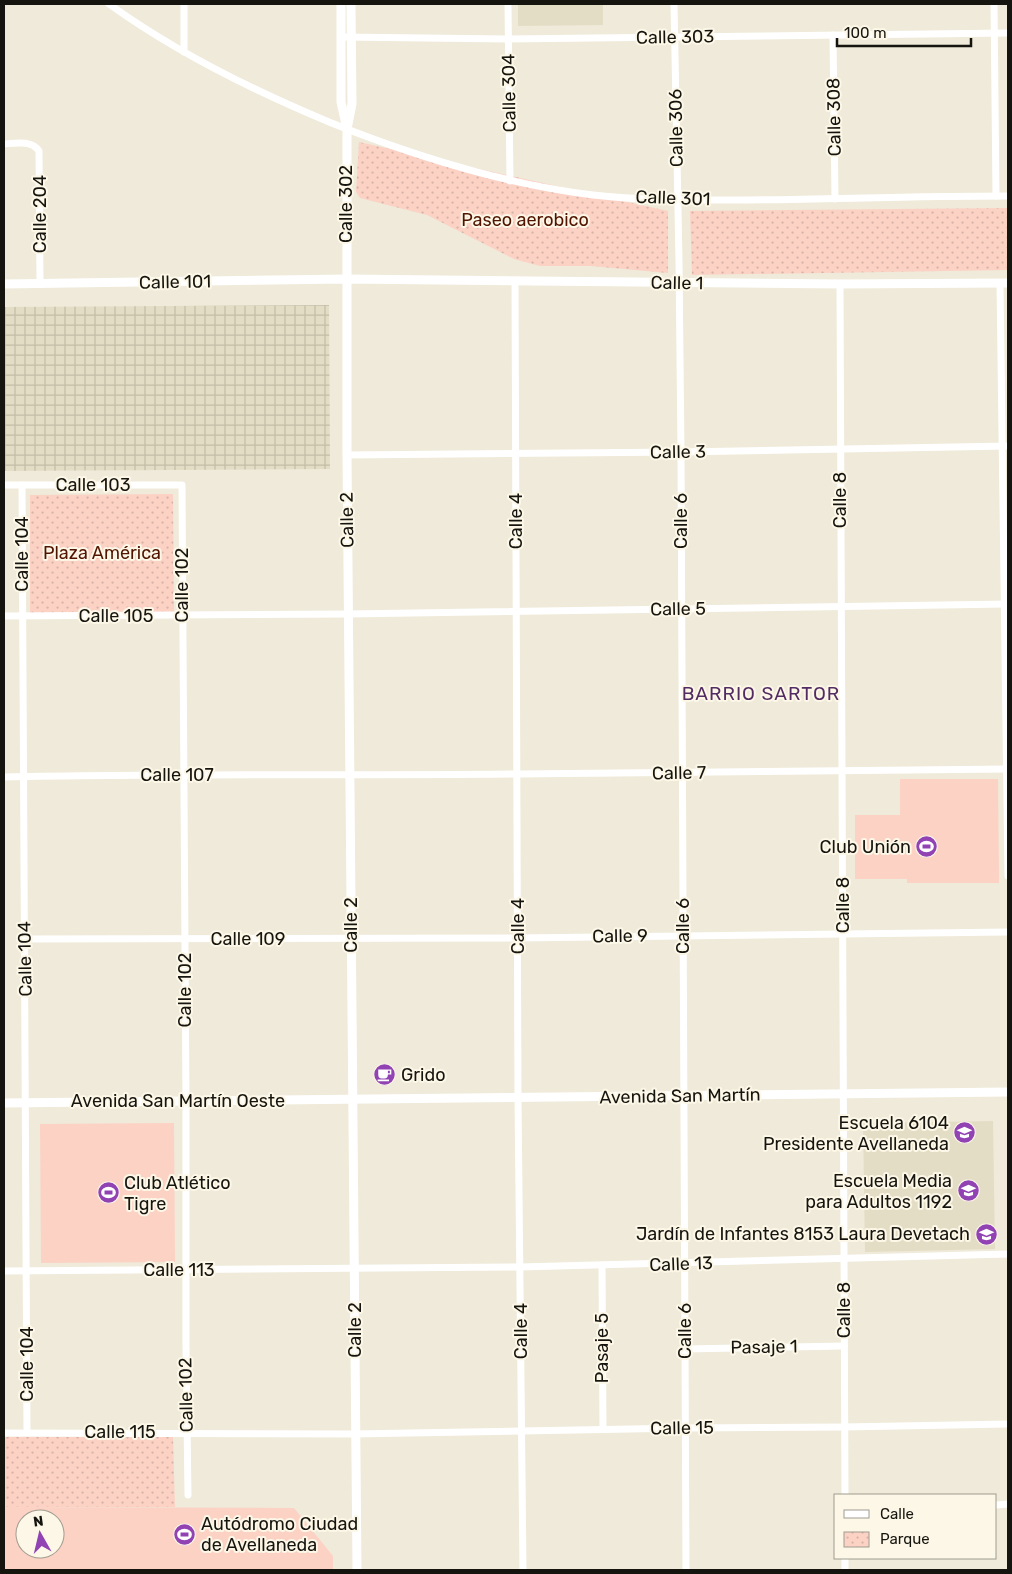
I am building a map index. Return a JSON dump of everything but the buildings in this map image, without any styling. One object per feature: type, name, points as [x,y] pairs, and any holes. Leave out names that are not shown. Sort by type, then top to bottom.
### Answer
[{"type":"street","name":"Calle 301","points":[[109,4],[184,52],[238,82],[281,102],[426,158],[510,181],[594,195],[678,200],[1008,196]]},
{"type":"street","points":[[184,4],[184,52]]},
{"type":"street","name":"Calle 302","points":[[341,4],[341,102],[347,129]]},
{"type":"street","name":"Calle 302","points":[[346,279],[347,129],[352,104],[351,4]]},
{"type":"street","name":"Calle 304","points":[[508,4],[510,181]]},
{"type":"street","name":"Calle 306","points":[[674,4],[679,283]]},
{"type":"street","points":[[994,4],[996,196]]},
{"type":"street","name":"Calle 303","points":[[341,37],[508,39],[1008,33]]},
{"type":"street","name":"Calle 308","points":[[833,35],[835,199]]},
{"type":"street","name":"Calle 204","points":[[4,144],[28,143],[36,146],[40,157],[40,284]]},
{"type":"street","name":"Calle 1","points":[[346,279],[840,284],[1004,283]]},
{"type":"street","name":"Calle 101","points":[[4,284],[346,279]]},
{"type":"street","name":"Calle 2","points":[[346,279],[357,1570]]},
{"type":"street","name":"Calle 4","points":[[515,281],[522,1570]]},
{"type":"street","name":"Calle 6","points":[[679,283],[686,1570]]},
{"type":"street","points":[[1004,283],[1008,876]]},
{"type":"street","name":"Calle 8","points":[[840,284],[845,1494]]},
{"type":"street","name":"Calle 3","points":[[347,455],[681,452],[1005,446]]},
{"type":"street","name":"Calle 103","points":[[4,484],[182,485]]},
{"type":"street","name":"Calle 104","points":[[22,485],[28,1432]]},
{"type":"street","name":"Calle 102","points":[[182,485],[188,1495]]},
{"type":"street","name":"Calle 5","points":[[348,614],[1006,604]]},
{"type":"street","name":"Calle 105","points":[[4,616],[348,614]]},
{"type":"street","name":"Calle 7","points":[[350,775],[1007,769]]},
{"type":"street","name":"Calle 107","points":[[4,777],[183,774],[350,775]]},
{"type":"street","name":"Calle 9","points":[[351,939],[1008,932]]},
{"type":"street","name":"Calle 109","points":[[24,939],[351,939]]},
{"type":"street","name":"Avenida San Martín","points":[[352,1100],[1008,1092]]},
{"type":"street","name":"Avenida San Martín Oeste","points":[[4,1103],[352,1100]]},
{"type":"street","name":"Calle 13","points":[[354,1268],[520,1268],[1008,1254]]},
{"type":"street","name":"Pasaje 5","points":[[602,1266],[603,1429]]},
{"type":"street","name":"Calle 113","points":[[4,1271],[354,1268]]},
{"type":"street","name":"Pasaje 1","points":[[685,1349],[844,1346]]},
{"type":"street","name":"Calle 15","points":[[356,1434],[1008,1424]]},
{"type":"street","name":"Calle 115","points":[[4,1433],[187,1432],[356,1434]]},
{"type":"shaded area","points":[[518,4],[603,4],[603,25],[518,26]]},
{"type":"shaded area","points":[[329,305],[330,469],[4,471],[4,307]]},
{"type":"shaded area","points":[[993,1121],[995,1249],[865,1252],[863,1123]]},
{"type":"green space","name":"Paseo aerobico","points":[[359,142],[668,211],[668,273],[591,266],[540,266],[514,259],[427,215],[360,198],[356,192]]},
{"type":"green space","points":[[1008,208],[1008,270],[692,275],[690,211]]},
{"type":"green space","name":"Plaza América","points":[[173,494],[174,612],[30,613],[30,495]]},
{"type":"green space","name":"Club Unión","points":[[900,779],[998,779],[999,883],[907,883],[907,879],[855,879],[855,815],[900,815]]},
{"type":"green space","name":"Club Atlético Tigre","points":[[174,1123],[175,1262],[41,1263],[40,1124]]},
{"type":"green space","points":[[4,1437],[173,1437],[175,1507],[4,1507]]},
{"type":"green space","name":"Autódromo Ciudad de Avellaneda","points":[[4,1507],[294,1508],[333,1556],[333,1570],[4,1570]]},
{"type":"place","name":"Club Unión","points":[[927,847]]},
{"type":"place","name":"Grido","points":[[385,1075]]},
{"type":"place","name":"Escuela 6104 Presidente Avellaneda","points":[[965,1133]]},
{"type":"place","name":"Escuela Media para Adultos 1192","points":[[968,1191]]},
{"type":"place","name":"Club Atlético Tigre","points":[[108,1193]]},
{"type":"place","name":"Jardín de Infantes 8153 Laura Devetach","points":[[986,1234]]},
{"type":"place","name":"Autódromo Ciudad de Avellaneda","points":[[185,1534]]},
{"type":"district","name":"BARRIO SARTOR","points":[[761,693]]}]
